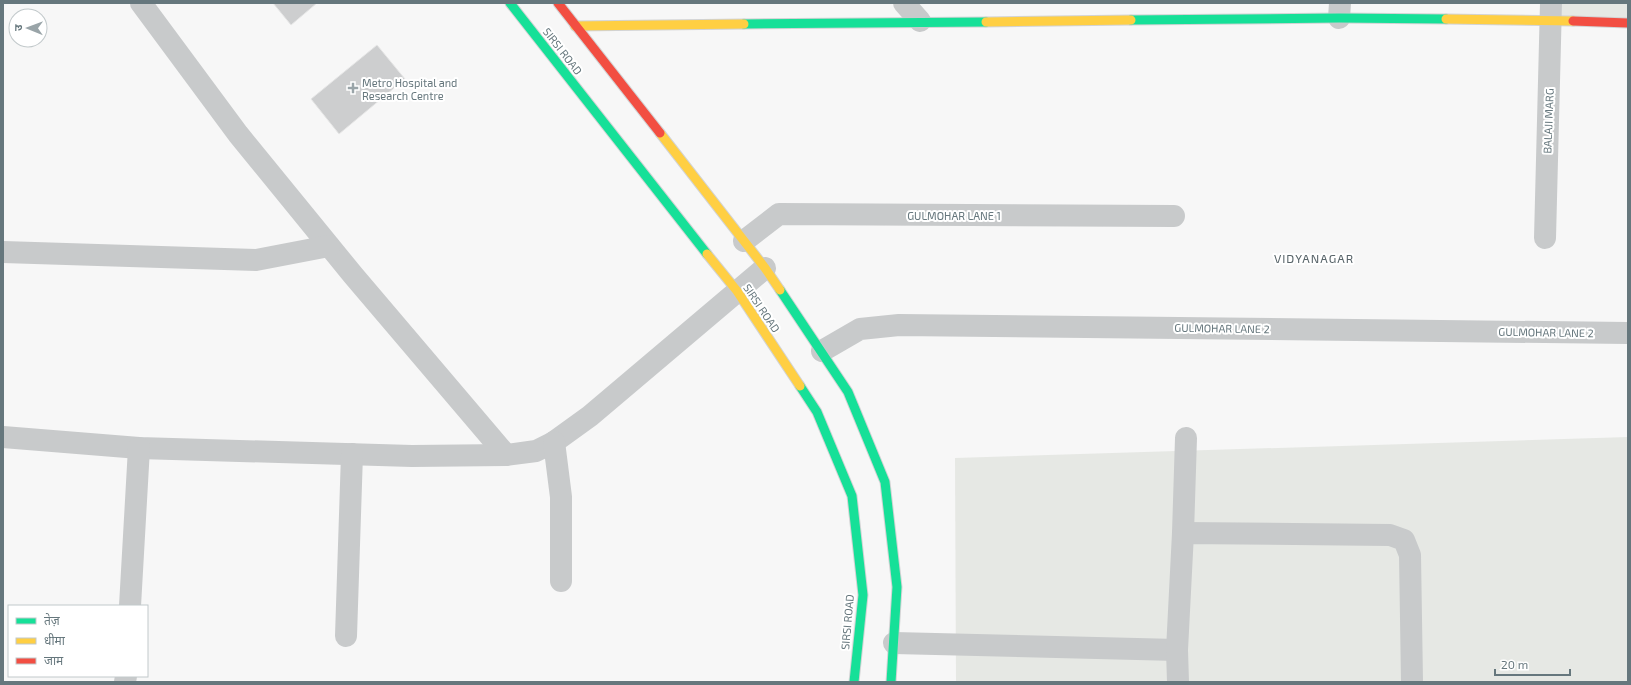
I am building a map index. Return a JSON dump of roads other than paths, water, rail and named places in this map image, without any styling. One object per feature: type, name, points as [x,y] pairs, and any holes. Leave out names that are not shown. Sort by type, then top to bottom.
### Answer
[{"type":"main road","name":"SIRSI ROAD","points":[[510,3],[737,292],[817,412],[852,496],[863,594],[854,682]]},
{"type":"main road","points":[[558,3],[765,268],[848,392],[885,482],[897,587],[891,682]]},
{"type":"main road","points":[[576,26],[920,21],[1340,10],[1551,12],[1628,23]]},
{"type":"street","points":[[141,3],[238,134],[329,246],[506,455]]},
{"type":"street","points":[[904,3],[920,21]]},
{"type":"street","name":"BALAJI MARG","points":[[1545,238],[1551,12]]},
{"type":"street","name":"GULMOHAR LANE 1","points":[[744,241],[779,214],[1174,216]]},
{"type":"street","points":[[3,252],[256,260],[329,246]]},
{"type":"street","points":[[3,437],[139,448],[412,456],[506,455],[536,451],[554,442],[590,416],[765,268]]},
{"type":"street","name":"GULMOHAR LANE 2","points":[[822,351],[860,329],[899,325],[1628,333]]},
{"type":"street","points":[[1178,682],[1177,650],[1186,438]]},
{"type":"street","points":[[554,442],[561,497],[561,581]]},
{"type":"street","points":[[130,605],[139,448]]},
{"type":"street","points":[[346,636],[352,454]]},
{"type":"street","points":[[1183,533],[1390,535],[1404,540],[1410,555],[1412,682]]},
{"type":"street","points":[[894,643],[1177,650]]},
{"type":"place","name":"Metro Hospital and Research Centre","points":[[353,88]]},
{"type":"district","name":"VIDYANAGAR","points":[[1314,258]]}]
